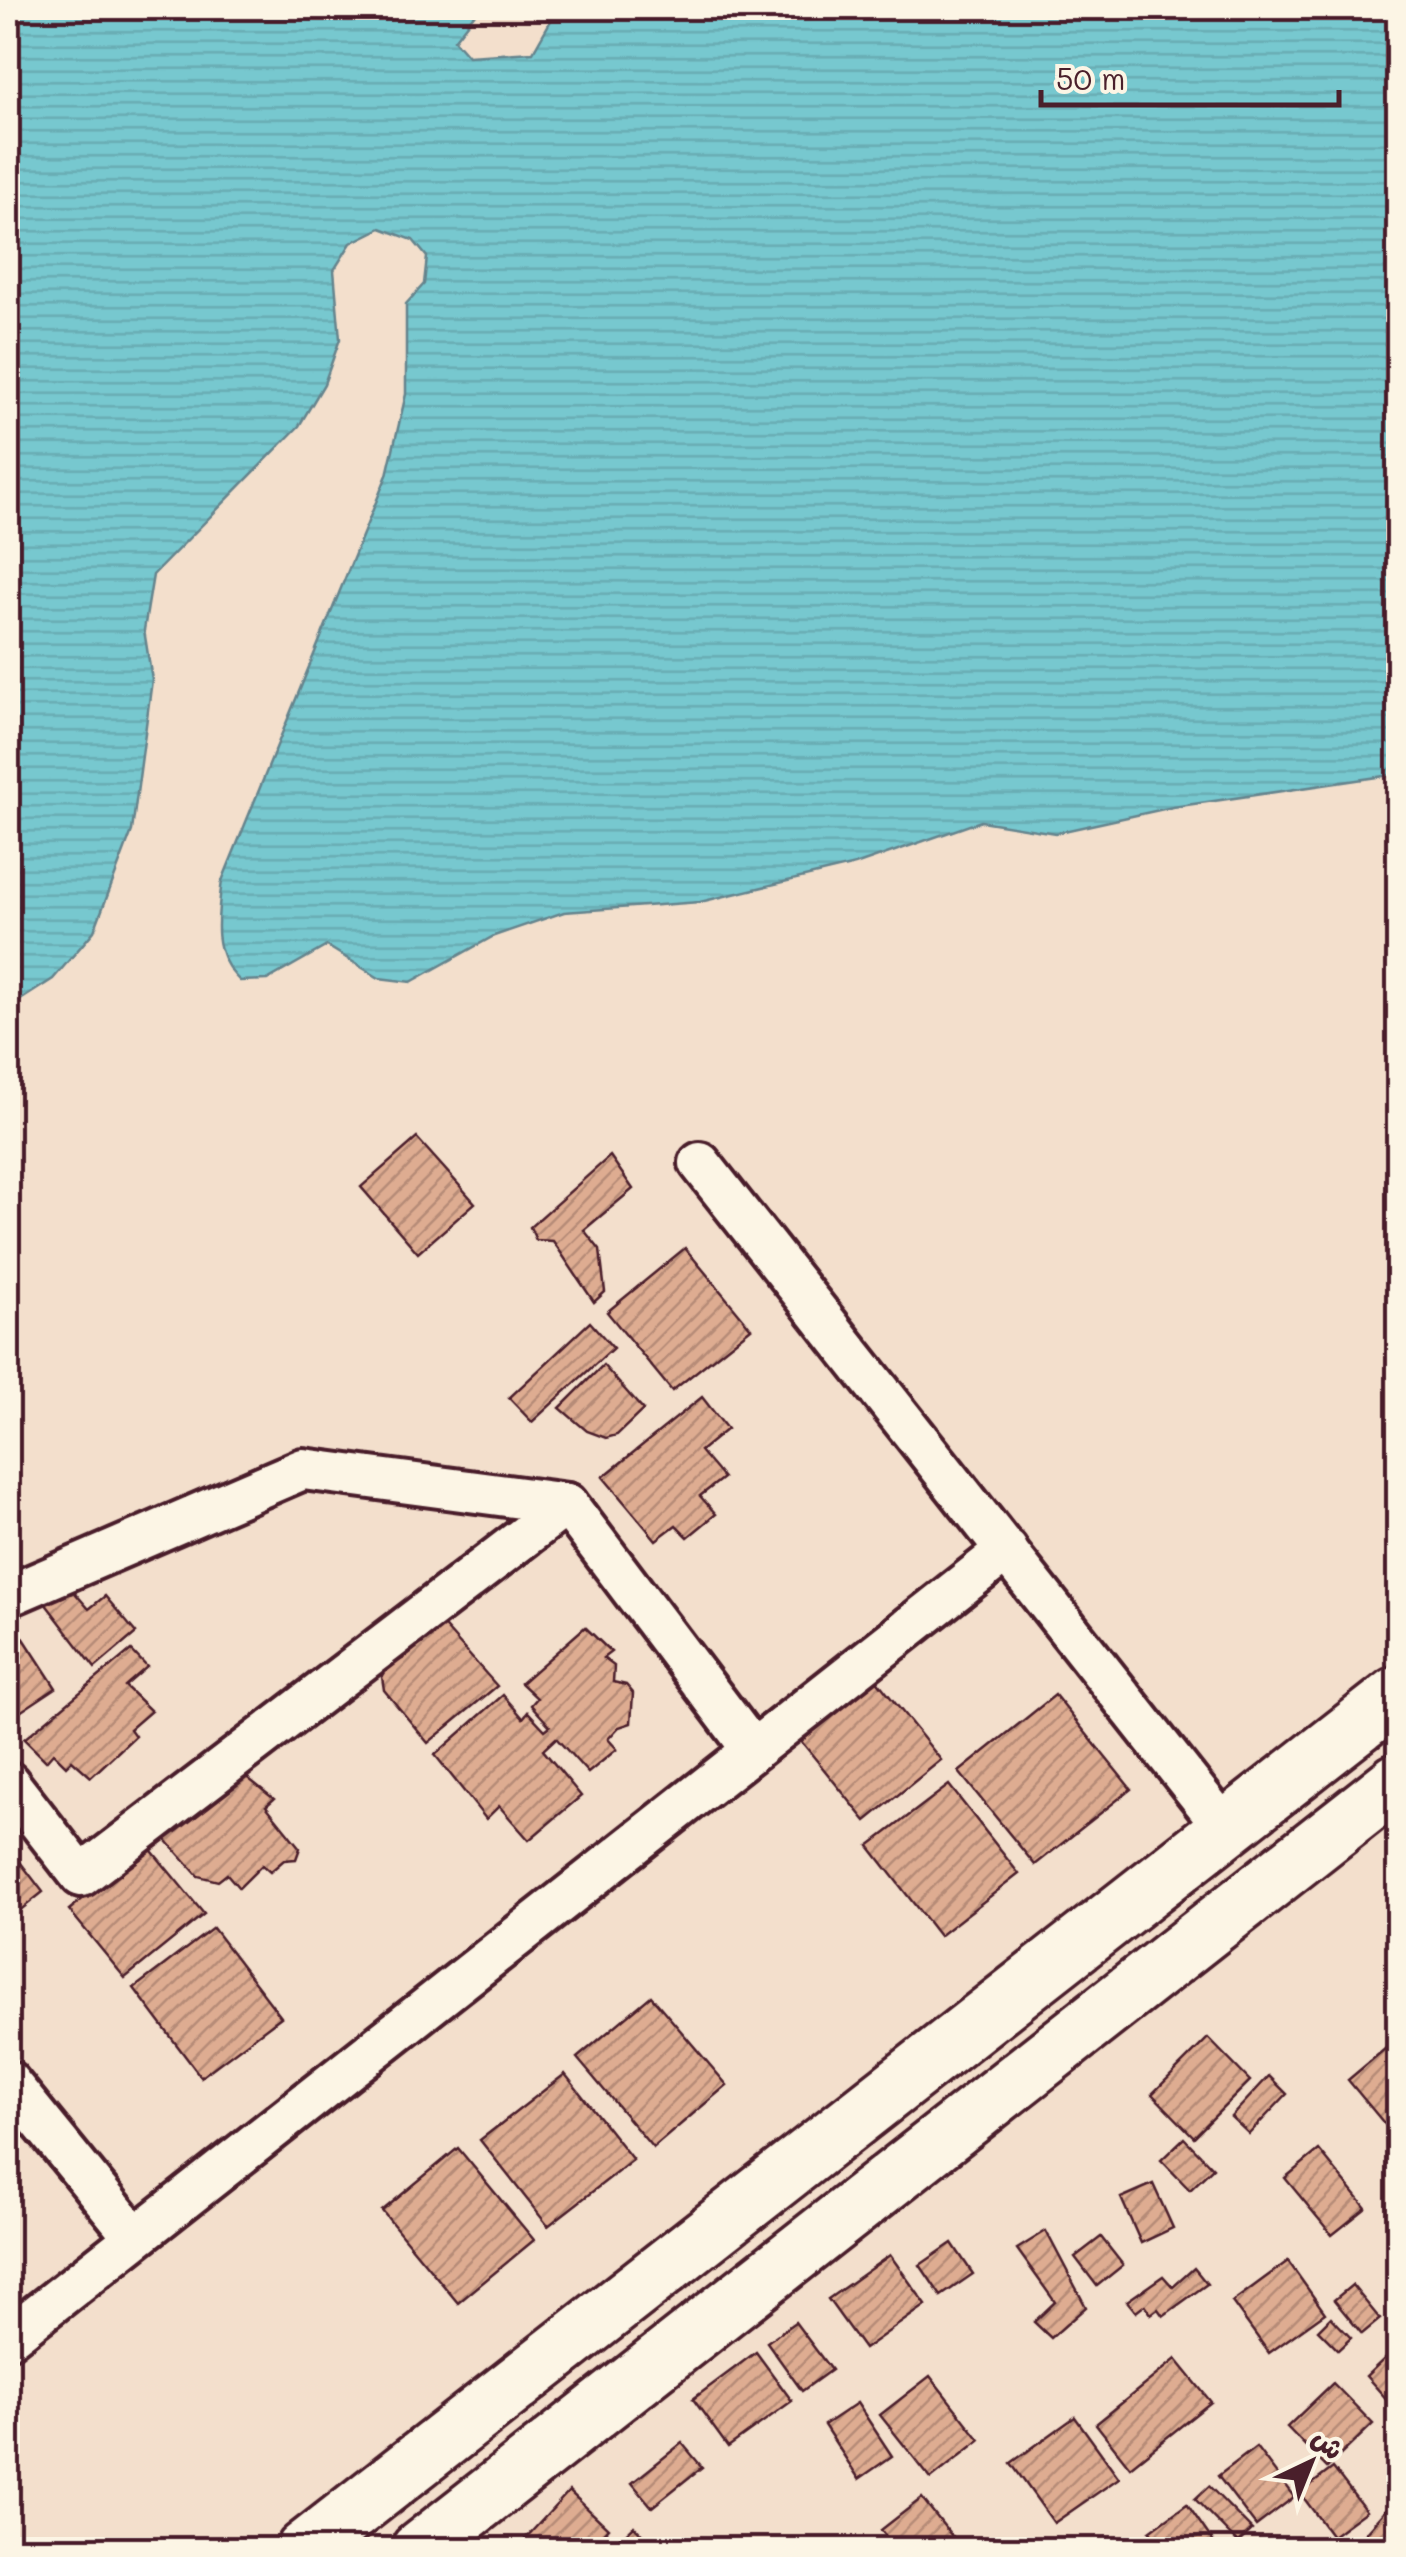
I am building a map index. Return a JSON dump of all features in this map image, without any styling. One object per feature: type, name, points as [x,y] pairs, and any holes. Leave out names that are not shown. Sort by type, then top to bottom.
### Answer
[{"type":"main road","points":[[304,2550],[1398,1694]]},
{"type":"main road","points":[[419,2550],[1398,1781]]},
{"type":"main road","points":[[1225,1828],[1269,1880]]},
{"type":"street","points":[[700,1163],[1225,1828]]},
{"type":"street","points":[[8,1596],[303,1469],[567,1504],[752,1748]]},
{"type":"street","points":[[8,1782],[81,1876],[567,1504]]},
{"type":"street","points":[[8,2338],[1007,1550]]},
{"type":"street","points":[[8,2081],[134,2236]]},
{"type":"water","points":[[8,8],[479,8],[454,40],[468,56],[533,52],[558,8],[1398,8],[1398,774],[1173,807],[1055,833],[981,821],[855,865],[700,902],[564,912],[494,936],[411,982],[379,978],[327,946],[267,980],[240,981],[220,947],[222,881],[387,475],[406,394],[406,304],[424,284],[427,257],[413,240],[381,228],[351,243],[334,270],[340,339],[324,384],[299,426],[153,575],[144,630],[152,680],[132,831],[94,931],[53,979],[8,1008]]},
{"type":"building","points":[[417,1138],[475,1203],[418,1253],[361,1187]]},
{"type":"building","points":[[610,1156],[633,1189],[584,1230],[600,1250],[605,1292],[594,1302],[553,1241],[536,1240],[530,1227]]},
{"type":"building","points":[[685,1248],[751,1328],[672,1391],[607,1312]]},
{"type":"building","points":[[590,1322],[613,1348],[532,1422],[509,1398]]},
{"type":"building","points":[[603,1365],[643,1410],[617,1435],[606,1438],[587,1431],[560,1408]]},
{"type":"building","points":[[702,1397],[727,1429],[700,1451],[723,1478],[700,1496],[716,1514],[688,1537],[676,1525],[656,1540],[603,1477]]},
{"type":"building","points":[[68,1585],[89,1609],[105,1596],[136,1633],[95,1668],[45,1603]]},
{"type":"building","points":[[431,1612],[497,1686],[428,1743],[384,1690],[382,1677],[390,1664],[402,1659],[396,1653]]},
{"type":"building","points":[[8,1614],[56,1688],[8,1720]]},
{"type":"building","points":[[585,1627],[611,1652],[603,1658],[614,1666],[613,1682],[626,1685],[633,1693],[631,1723],[619,1727],[608,1739],[617,1749],[588,1773],[556,1738],[543,1750],[581,1796],[529,1840],[499,1806],[486,1819],[435,1755],[503,1695],[523,1718],[528,1712],[545,1730],[550,1726],[531,1705],[537,1698],[521,1683]]},
{"type":"building","points":[[131,1650],[147,1667],[125,1686],[151,1711],[130,1729],[135,1736],[91,1777],[72,1760],[66,1766],[53,1753],[46,1761],[24,1739]]},
{"type":"building","points":[[871,1673],[941,1760],[866,1821],[796,1735]]},
{"type":"building","points":[[1055,1695],[1131,1789],[1035,1865],[959,1772]]},
{"type":"building","points":[[239,1771],[274,1799],[266,1806],[300,1848],[296,1859],[284,1860],[270,1872],[262,1865],[239,1888],[227,1874],[218,1881],[198,1876],[160,1833]]},
{"type":"building","points":[[949,1785],[1019,1874],[939,1936],[869,1846]]},
{"type":"building","points":[[8,1846],[43,1892],[8,1920]]},
{"type":"building","points":[[148,1846],[204,1914],[125,1978],[69,1910]]},
{"type":"building","points":[[213,1928],[281,2017],[201,2077],[134,1988]]},
{"type":"building","points":[[651,1996],[727,2085],[653,2148],[577,2058]]},
{"type":"building","points":[[1208,2038],[1250,2081],[1194,2137],[1152,2094]]},
{"type":"building","points":[[1398,2038],[1398,2140],[1348,2080]]},
{"type":"building","points":[[565,2074],[633,2160],[548,2226],[480,2140]]},
{"type":"building","points":[[1269,2076],[1287,2094],[1249,2134],[1231,2117]]},
{"type":"building","points":[[1184,2138],[1213,2168],[1190,2190],[1161,2160]]},
{"type":"building","points":[[458,2148],[534,2240],[458,2303],[382,2211]]},
{"type":"building","points":[[1319,2150],[1366,2208],[1332,2235],[1285,2178]]},
{"type":"building","points":[[1153,2184],[1173,2228],[1141,2243],[1121,2198]]},
{"type":"building","points":[[1046,2231],[1086,2307],[1051,2338],[1034,2322],[1055,2302],[1017,2249]]},
{"type":"building","points":[[1101,2237],[1123,2265],[1097,2286],[1075,2257]]},
{"type":"building","points":[[952,2243],[973,2274],[941,2296],[920,2265]]},
{"type":"building","points":[[890,2255],[926,2305],[864,2349],[828,2299]]},
{"type":"building","points":[[1288,2261],[1325,2313],[1269,2353],[1232,2302]]},
{"type":"building","points":[[1194,2268],[1207,2284],[1163,2316],[1158,2309],[1151,2314],[1145,2305],[1136,2312],[1127,2301],[1163,2276],[1173,2287]]},
{"type":"building","points":[[1352,2285],[1380,2319],[1362,2334],[1334,2300]]},
{"type":"building","points":[[1331,2317],[1351,2338],[1338,2350],[1318,2330]]},
{"type":"building","points":[[795,2322],[831,2370],[802,2391],[767,2342]]},
{"type":"building","points":[[1398,2346],[1398,2412],[1366,2376]]},
{"type":"building","points":[[756,2352],[792,2401],[728,2447],[693,2399]]},
{"type":"building","points":[[1176,2359],[1211,2402],[1130,2467],[1096,2424]]},
{"type":"building","points":[[930,2376],[980,2440],[931,2479],[880,2415]]},
{"type":"building","points":[[1333,2383],[1373,2424],[1327,2468],[1287,2427]]},
{"type":"building","points":[[857,2403],[892,2456],[859,2479],[824,2425]]},
{"type":"building","points":[[1075,2417],[1119,2478],[1054,2523],[1011,2463]]},
{"type":"building","points":[[682,2443],[702,2467],[652,2507],[632,2483]]},
{"type":"building","points":[[1256,2447],[1294,2497],[1256,2526],[1218,2476]]},
{"type":"building","points":[[1333,2468],[1366,2511],[1332,2536],[1300,2493]]},
{"type":"building","points":[[1209,2486],[1252,2530],[1238,2543],[1195,2499]]},
{"type":"building","points":[[569,2491],[608,2528],[588,2550],[536,2550],[525,2539]]},
{"type":"building","points":[[922,2498],[961,2550],[896,2550],[881,2530]]},
{"type":"building","points":[[1187,2504],[1219,2550],[1164,2550],[1150,2531]]},
{"type":"building","points":[[1387,2508],[1398,2519],[1398,2550],[1370,2550],[1359,2540]]},
{"type":"building","points":[[634,2526],[657,2550],[609,2550]]}]
